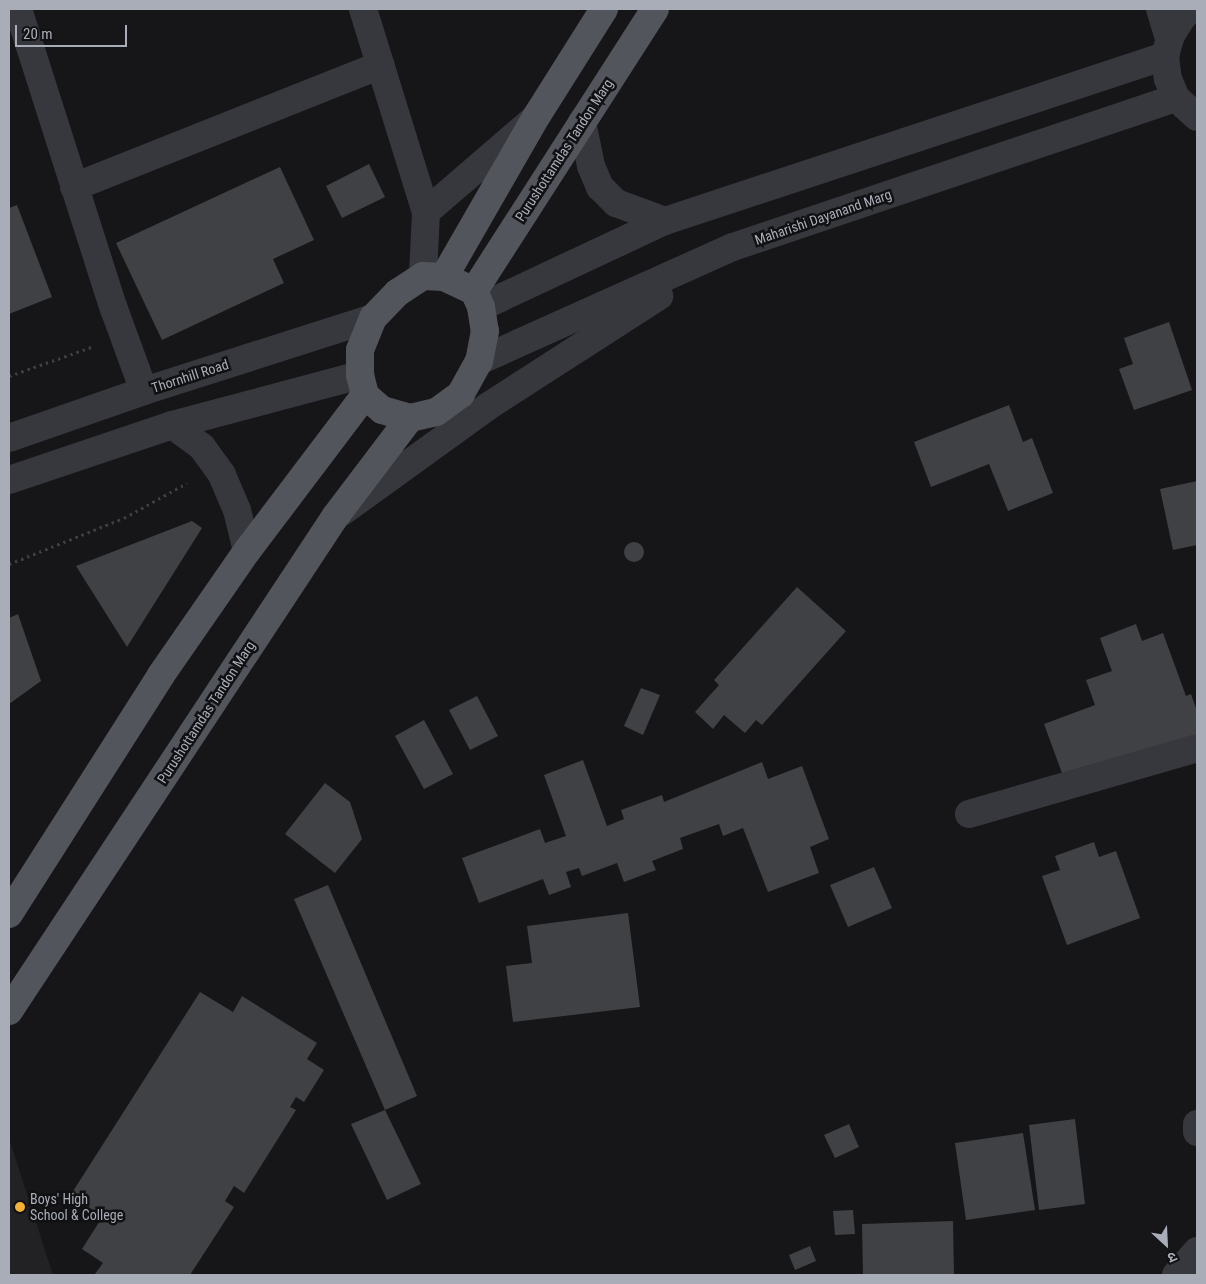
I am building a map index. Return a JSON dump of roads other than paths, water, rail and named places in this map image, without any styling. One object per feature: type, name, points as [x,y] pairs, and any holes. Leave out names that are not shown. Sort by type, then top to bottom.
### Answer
[{"type":"main road","points":[[434,277],[478,299],[485,331],[479,361],[461,394],[436,412],[410,418],[382,410],[362,385],[360,350],[373,318],[397,293],[434,277],[604,9]]},
{"type":"main road","name":"Purushottamdas Tandon Marg","points":[[478,299],[582,122],[655,9]]},
{"type":"main road","points":[[9,914],[161,675],[362,385]]},
{"type":"main road","name":"Purushottamdas Tandon Marg","points":[[9,1012],[335,518],[410,418]]},
{"type":"street","points":[[18,9],[74,187],[144,391]]},
{"type":"street","points":[[363,9],[426,212],[434,277]]},
{"type":"street","points":[[1160,9],[1167,48],[1168,79],[1176,98],[1191,114],[1197,117]]},
{"type":"street","points":[[478,299],[666,220],[1167,48],[1183,16],[1192,9]]},
{"type":"street","points":[[74,187],[381,64]]},
{"type":"street","name":"Maharishi Dayanand Marg","points":[[479,361],[733,247],[1176,98]]},
{"type":"street","points":[[426,212],[536,118]]},
{"type":"street","points":[[582,122],[591,166],[600,187],[616,203],[666,220]]},
{"type":"street","points":[[335,518],[487,407],[733,247]]},
{"type":"street","name":"Thornhill Road","points":[[9,438],[144,391],[373,318]]},
{"type":"street","points":[[9,480],[172,424],[362,385]]},
{"type":"street","points":[[172,424],[202,447],[222,475],[238,510],[247,550]]},
{"type":"street","points":[[969,814],[1197,748]]},
{"type":"street","points":[[1197,1124],[1197,1132]]},
{"type":"street","points":[[1176,1275],[1197,1251]]},
{"type":"place","name":"Boys' High School & College","points":[[20,1207]]}]
